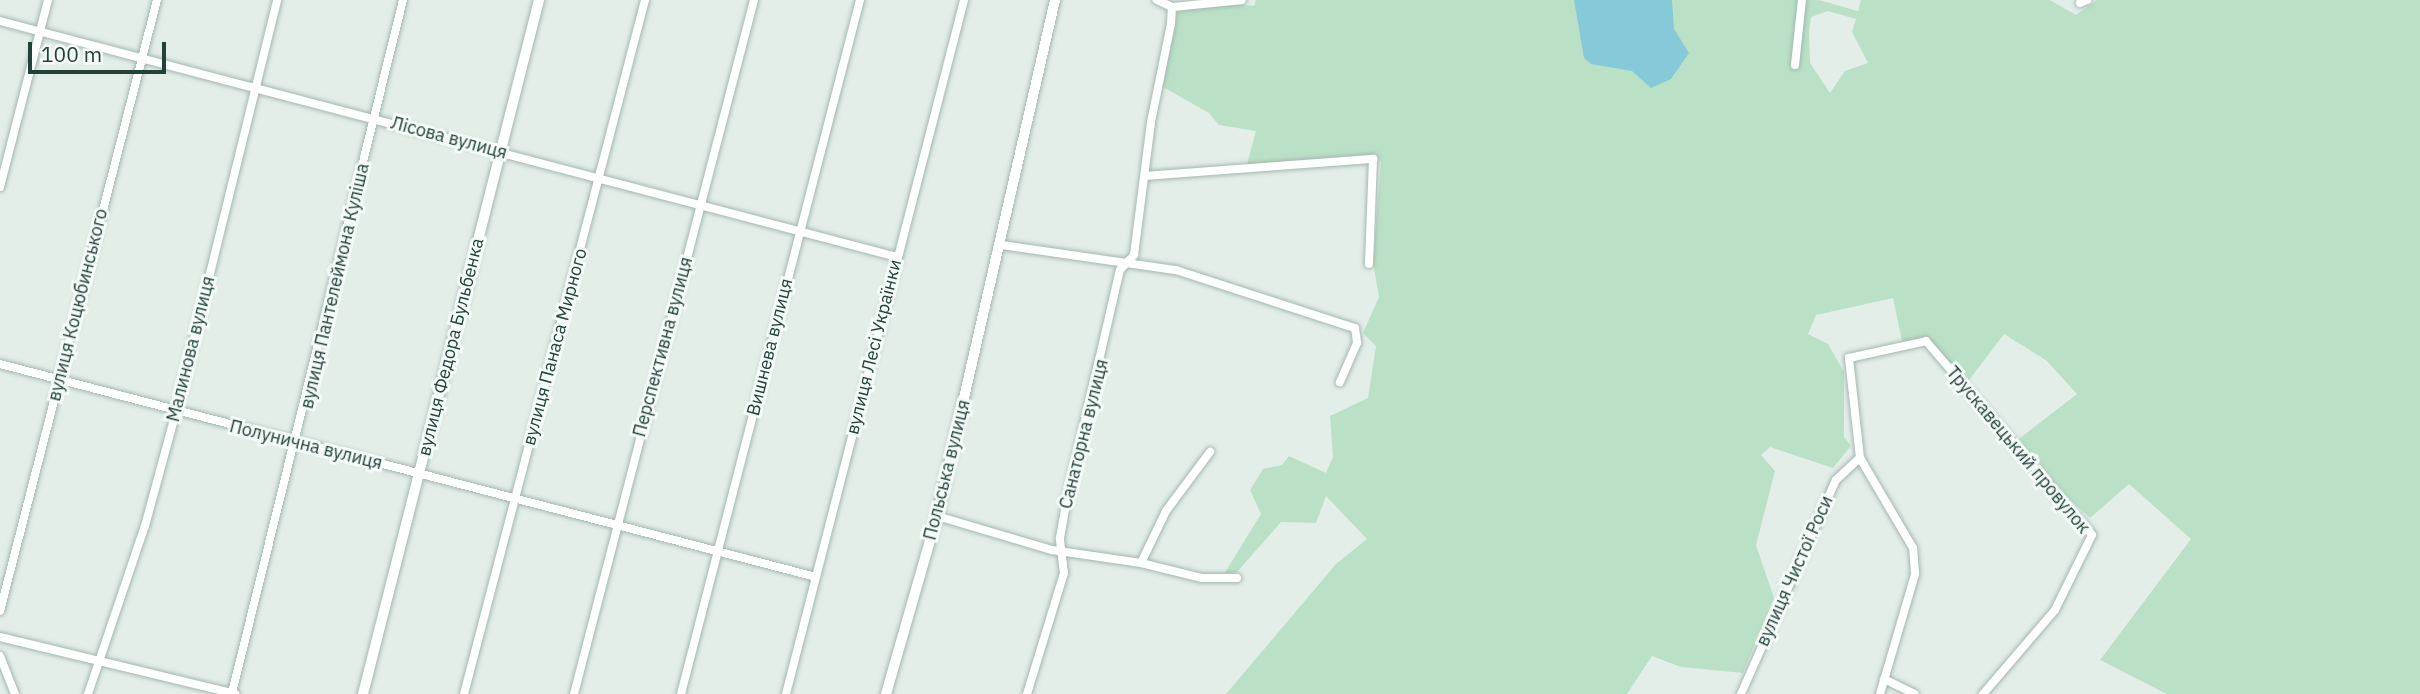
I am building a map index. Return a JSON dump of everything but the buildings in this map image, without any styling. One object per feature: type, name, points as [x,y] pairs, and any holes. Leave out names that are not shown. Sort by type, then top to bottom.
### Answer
[{"type":"street","points":[[0,187],[48,0]]},
{"type":"street","name":"вулиця Коцюбинського","points":[[0,611],[157,0]]},
{"type":"street","name":"Малинова вулиця","points":[[88,694],[176,412],[258,89],[277,0]]},
{"type":"street","name":"вулиця Пантелеймона Куліша","points":[[234,694],[298,442],[403,0]]},
{"type":"street","name":"вулиця Федора Бульбенка","points":[[363,694],[539,0]]},
{"type":"street","name":"вулиця Панаса Мирного","points":[[464,694],[645,0]]},
{"type":"street","name":"Перспективна вулиця","points":[[574,694],[754,0]]},
{"type":"street","name":"Вишнева вулиця","points":[[681,694],[860,0]]},
{"type":"street","name":"вулиця Лесі Українки","points":[[786,694],[964,0]]},
{"type":"street","name":"Польська вулиця","points":[[886,694],[937,516],[1002,245],[1055,0]]},
{"type":"street","points":[[1159,1],[1172,7],[1242,0]]},
{"type":"street","points":[[1795,65],[1802,0]]},
{"type":"street","name":"Санаторна вулиця","points":[[1027,694],[1064,573],[1064,549],[1060,538],[1067,499],[1120,270],[1131,264],[1172,7]]},
{"type":"street","name":"Лісова вулиця","points":[[0,21],[897,257]]},
{"type":"street","points":[[1145,176],[1373,159],[1369,264]]},
{"type":"street","points":[[1002,245],[1207,278],[1355,328],[1357,343],[1340,382]]},
{"type":"street","name":"Трускавецький провулок","points":[[1860,458],[1849,358],[1926,341],[2092,535],[2055,610],[1983,694]]},
{"type":"street","name":"Полунична вулиця","points":[[0,364],[816,577]]},
{"type":"street","points":[[1141,563],[1166,511],[1210,452]]},
{"type":"street","points":[[1860,458],[1913,548],[1915,574],[1880,694]]},
{"type":"street","name":"вулиця Чистої Роси","points":[[1741,694],[1836,480],[1860,458]]},
{"type":"street","points":[[937,516],[1064,549],[1141,563],[1202,578],[1237,578]]},
{"type":"street","points":[[0,637],[234,694]]},
{"type":"street","points":[[0,656],[15,694]]},
{"type":"street","points":[[1884,679],[1915,694]]},
{"type":"green space","points":[[1256,0],[1819,0],[1858,11],[1861,0],[2050,0],[2076,15],[2097,0],[2420,0],[2420,694],[2167,694],[2100,660],[2191,539],[2129,484],[2090,518],[2011,445],[2077,394],[2047,361],[2004,334],[1966,384],[1926,341],[1903,346],[1893,298],[1816,315],[1808,334],[1828,344],[1844,372],[1844,437],[1851,446],[1833,468],[1770,447],[1761,455],[1775,471],[1756,545],[1774,598],[1743,673],[1681,667],[1652,656],[1627,694],[1226,694],[1336,564],[1367,539],[1326,496],[1316,523],[1281,522],[1237,572],[1224,574],[1261,514],[1250,490],[1263,469],[1282,465],[1289,456],[1326,473],[1333,457],[1330,416],[1368,398],[1376,346],[1363,333],[1379,297],[1373,263],[1381,162],[1374,156],[1246,168],[1256,131],[1219,125],[1209,113],[1163,87],[1177,12],[1227,3],[1254,6]],"holes":[[[1828,11],[1856,19],[1852,32],[1868,63],[1845,71],[1830,93],[1810,63],[1811,17]]]},
{"type":"water","points":[[1574,0],[1672,0],[1674,29],[1689,53],[1671,79],[1651,88],[1632,71],[1591,64],[1584,58]]}]
